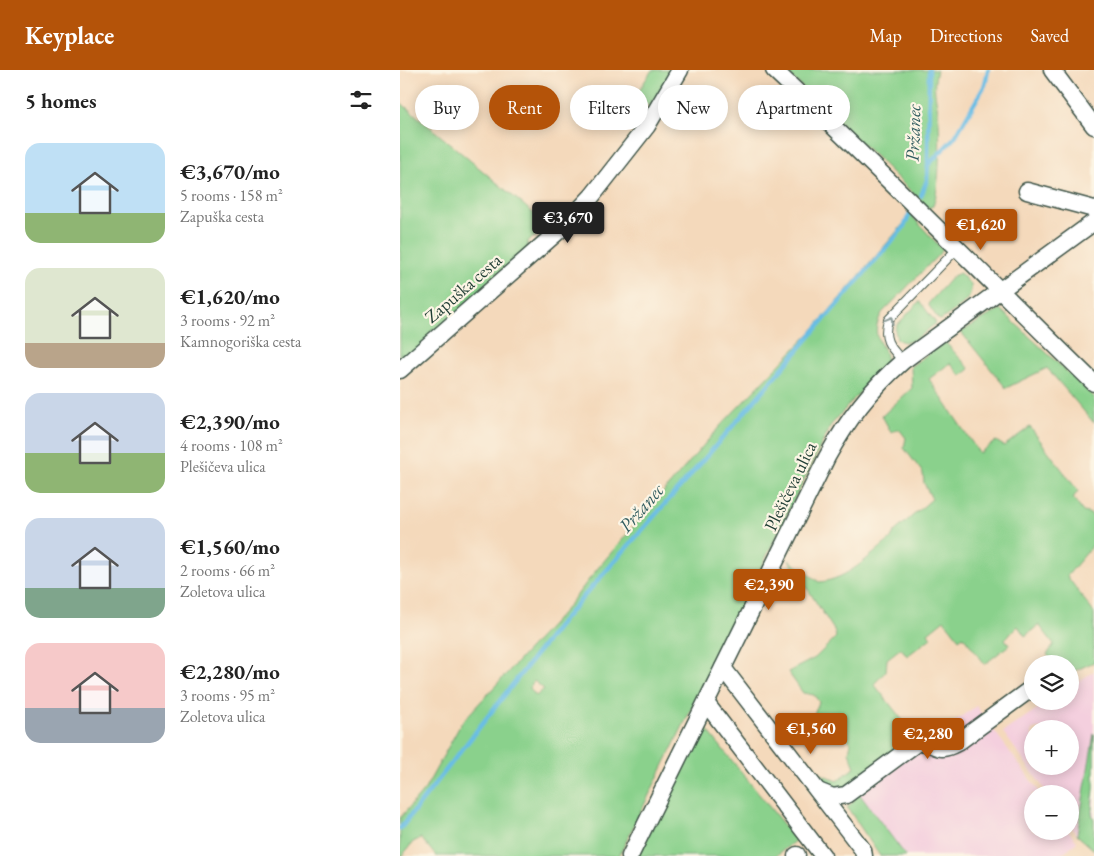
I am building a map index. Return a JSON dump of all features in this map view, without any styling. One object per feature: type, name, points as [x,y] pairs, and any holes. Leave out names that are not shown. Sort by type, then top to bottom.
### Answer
[{"type":"street","name":"Zapuška cesta","points":[[400,370],[569,221],[647,126],[680,70]]},
{"type":"street","points":[[774,70],[901,191],[957,249],[1094,383]]},
{"type":"street","points":[[1052,70],[1094,126]]},
{"type":"street","points":[[1028,191],[1094,209]]},
{"type":"street","name":"Plešičeva ulica","points":[[630,856],[840,432],[864,399],[903,361],[1094,222]]},
{"type":"street","points":[[723,668],[863,850],[864,856]]},
{"type":"street","points":[[818,791],[833,796],[846,795],[918,742],[927,742],[946,749],[1024,694]]},
{"type":"street","points":[[706,703],[824,856]]},
{"type":"lane","points":[[903,361],[892,350],[886,339],[885,333],[888,320],[957,249]]},
{"type":"shaded area","points":[[1094,671],[1094,850],[1079,837],[1079,785],[1041,785],[1034,775],[1079,775],[1079,720],[1024,720],[1024,761],[1003,732],[1036,710],[1079,710],[1079,681]]},
{"type":"shaded area","points":[[976,706],[1024,771],[1024,775],[1027,775],[1034,785],[1024,785],[1024,840],[1076,840],[1077,842],[1059,856],[906,856],[858,792]]},
{"type":"green space","points":[[652,70],[673,70],[664,85],[658,85],[658,94],[650,107],[648,105],[648,85],[642,85]]},
{"type":"green space","points":[[784,70],[937,70],[935,87],[940,146],[937,187],[933,206],[928,208],[847,130],[850,130],[850,85],[800,85]]},
{"type":"green space","points":[[400,102],[415,114],[415,130],[434,130],[550,227],[528,241],[527,252],[400,365]]},
{"type":"green space","points":[[911,215],[943,250],[882,313],[876,330],[885,352],[886,363],[831,425],[619,856],[436,856],[421,838],[413,842],[400,856],[400,818],[425,789],[462,722],[566,609],[598,568],[721,425],[812,331]],"holes":[[[534,681],[544,689],[536,696],[529,688]]]},
{"type":"green space","points":[[960,273],[971,285],[969,296],[956,309],[941,320],[938,319],[928,304],[953,276]]},
{"type":"green space","points":[[919,302],[936,323],[918,338],[902,342],[897,339],[895,330],[897,325]]},
{"type":"green space","points":[[1000,309],[1094,397],[1094,423],[1047,368],[1006,388],[961,332]]},
{"type":"green space","points":[[945,342],[970,369],[961,376],[950,363],[929,379],[979,453],[996,441],[1004,446],[1030,427],[1078,491],[1073,498],[1083,512],[1091,514],[1094,518],[1094,544],[1067,576],[1094,613],[1094,662],[1079,669],[1079,655],[1047,655],[1054,644],[1039,625],[1025,636],[1018,626],[1005,639],[1009,645],[985,664],[963,636],[959,639],[944,620],[928,633],[931,638],[907,656],[901,648],[887,659],[886,671],[874,684],[915,736],[843,790],[830,791],[820,782],[822,774],[837,781],[855,767],[849,752],[851,743],[845,735],[832,738],[814,714],[819,702],[814,695],[803,693],[788,672],[815,658],[836,637],[834,630],[789,560],[819,582],[839,577],[857,566],[891,539],[894,532],[932,499],[924,483],[923,473],[904,448],[906,438],[899,429],[891,432],[882,416],[912,388],[911,366]]},
{"type":"green space","points":[[705,727],[796,840],[776,856],[636,856],[698,728]]},
{"type":"green space","points":[[1094,734],[1092,813],[1094,820],[1094,850],[1079,837],[1079,823]]},
{"type":"green space","points":[[858,792],[906,856],[880,856],[847,807],[853,802]]},
{"type":"waterway","name":"Pržanec","points":[[921,196],[927,180],[928,165],[929,70]]},
{"type":"waterway","points":[[929,164],[955,137],[985,85],[988,70]]},
{"type":"waterway","name":"Pržanec","points":[[400,829],[563,620],[904,227],[910,213]]}]
